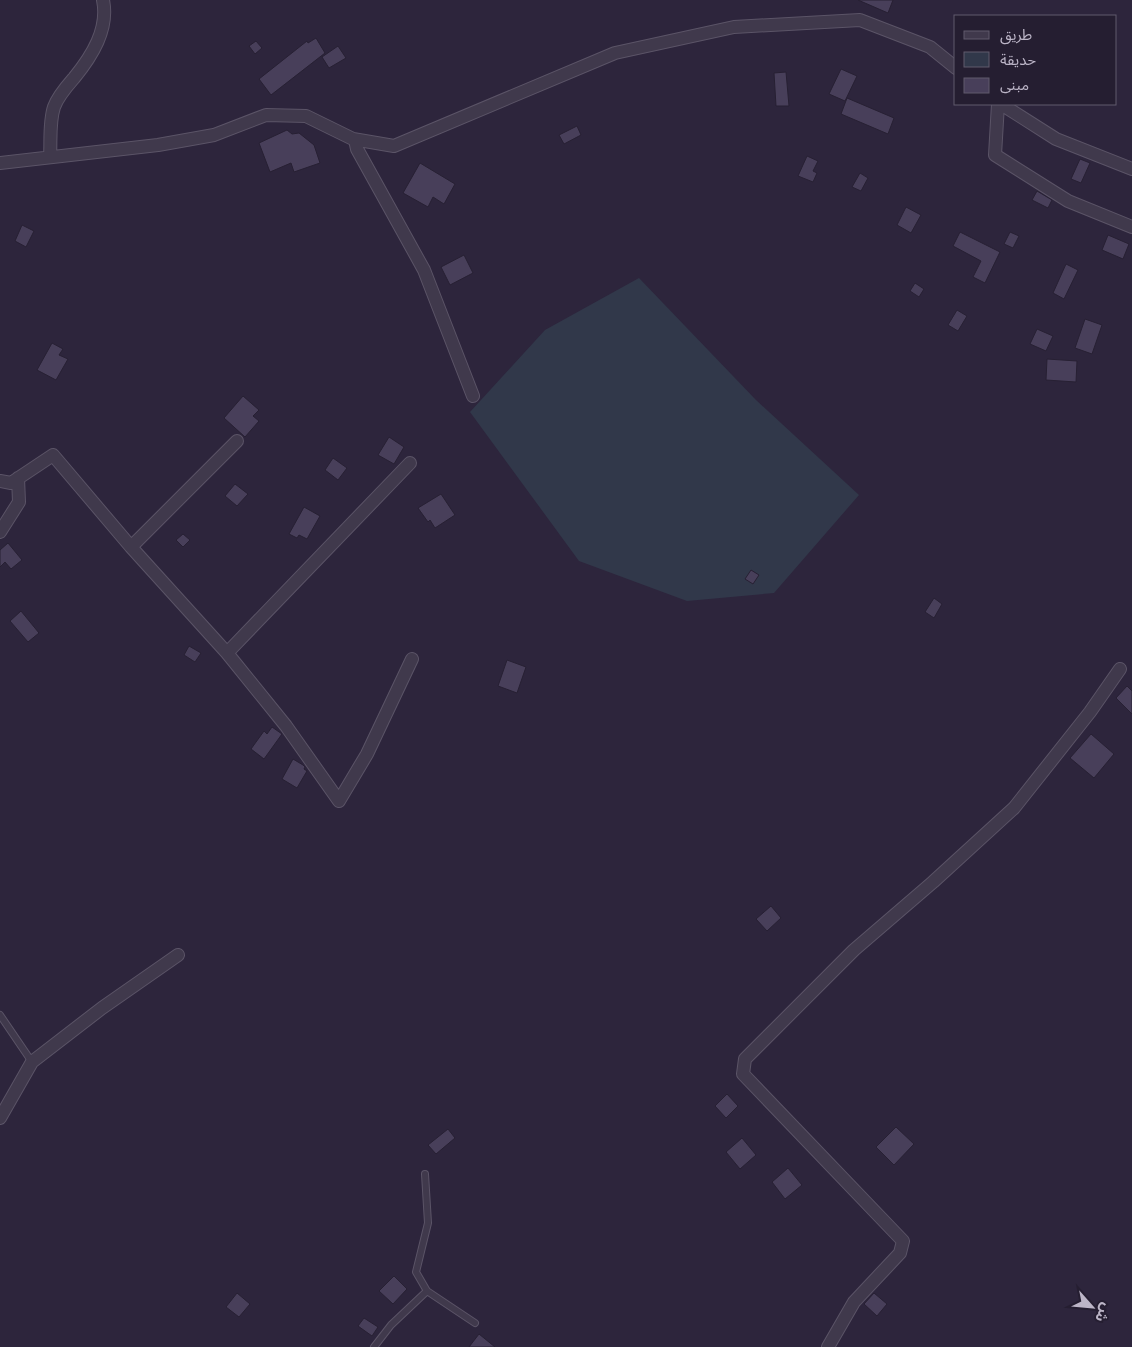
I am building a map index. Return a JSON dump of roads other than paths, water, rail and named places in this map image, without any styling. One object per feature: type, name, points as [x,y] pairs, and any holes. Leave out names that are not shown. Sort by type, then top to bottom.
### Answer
[{"type":"street","points":[[50,157],[51,122],[55,105],[88,60],[99,38],[106,13],[104,0]]},
{"type":"street","points":[[0,163],[158,145],[214,135],[266,115],[306,116],[355,140],[394,146],[615,53],[734,27],[860,20],[930,47],[954,66]]},
{"type":"street","points":[[999,105],[995,155],[1068,201],[1132,226]]},
{"type":"street","points":[[1001,105],[1056,139],[1132,169]]},
{"type":"street","points":[[355,140],[358,149],[424,270],[473,396]]},
{"type":"street","points":[[131,547],[237,441]]},
{"type":"street","points":[[0,482],[11,483],[53,455],[131,547],[226,653],[286,726],[339,801],[367,754],[412,659]]},
{"type":"street","points":[[226,653],[410,463]]},
{"type":"street","points":[[0,532],[19,502],[18,478]]},
{"type":"street","points":[[828,1347],[854,1302],[900,1253],[903,1241],[743,1074],[745,1059],[854,950],[933,882],[1014,808],[1090,712],[1120,669]]},
{"type":"street","points":[[0,1118],[32,1062],[102,1008],[178,955]]},
{"type":"lane","points":[[0,1015],[32,1062]]},
{"type":"lane","points":[[425,1174],[428,1223],[416,1272],[427,1290],[451,1308],[475,1322]]},
{"type":"lane","points":[[374,1347],[391,1325],[427,1290]]}]
